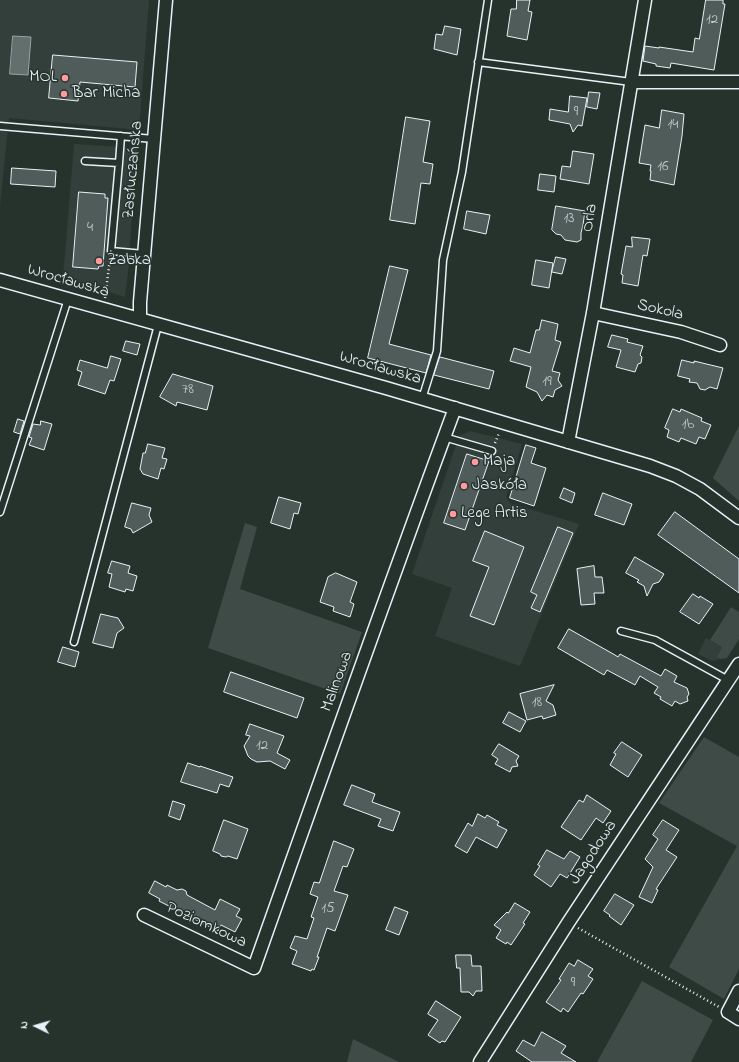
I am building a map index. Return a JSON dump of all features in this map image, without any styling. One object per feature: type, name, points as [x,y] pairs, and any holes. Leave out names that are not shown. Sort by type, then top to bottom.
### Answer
[{"type":"street","name":"Zasłuczańska","points":[[140,319],[140,302],[166,0]]},
{"type":"street","name":"Orla","points":[[568,442],[593,313],[645,0]]},
{"type":"street","points":[[631,82],[739,82]]},
{"type":"street","name":"Wrocławska","points":[[0,280],[455,408],[650,466],[676,476],[700,489],[739,518]]},
{"type":"street","name":"Sokola","points":[[593,313],[681,332],[720,345]]},
{"type":"street","name":"Malinowa","points":[[254,968],[376,626],[399,557],[455,408]]},
{"type":"street","name":"Jagodowa","points":[[480,1062],[568,923],[739,664]]},
{"type":"street","name":"Poziomkowa","points":[[144,915],[254,968]]},
{"type":"street","points":[[739,991],[728,1012],[739,1019]]},
{"type":"lane","points":[[422,399],[437,351],[443,260],[462,172],[488,0]]},
{"type":"lane","points":[[478,62],[631,82]]},
{"type":"lane","points":[[0,126],[154,139]]},
{"type":"lane","points":[[121,136],[112,252],[144,254]]},
{"type":"lane","points":[[85,161],[118,163]]},
{"type":"lane","points":[[0,512],[68,299]]},
{"type":"lane","points":[[74,642],[158,325]]},
{"type":"lane","points":[[444,436],[492,451]]},
{"type":"lane","points":[[621,631],[655,640],[728,680]]},
{"type":"path","points":[[105,298],[112,252]]},
{"type":"path","points":[[492,451],[500,430]]},
{"type":"path","points":[[568,923],[728,1012]]},
{"type":"shaded area","points":[[0,0],[149,0],[139,130],[9,118],[0,206]]},
{"type":"shaded area","points":[[13,36],[31,37],[28,75],[10,74]]},
{"type":"shaded area","points":[[74,144],[137,148],[125,297],[63,278]]},
{"type":"shaded area","points":[[739,426],[739,501],[713,478]]},
{"type":"shaded area","points":[[470,431],[522,444],[506,497],[510,503],[579,524],[520,666],[435,636],[452,588],[412,574],[459,436]]},
{"type":"shaded area","points":[[245,523],[257,527],[240,589],[362,632],[340,694],[208,648]]},
{"type":"shaded area","points":[[731,607],[739,612],[739,639],[727,658],[720,659],[717,657],[722,647],[710,640]]},
{"type":"shaded area","points":[[706,638],[722,647],[717,657],[720,659],[712,661],[698,654]]},
{"type":"shaded area","points":[[704,737],[739,757],[739,969],[724,999],[669,967],[737,846],[659,803]]},
{"type":"shaded area","points":[[642,981],[713,1020],[691,1062],[597,1062]]},
{"type":"shaded area","points":[[353,1039],[399,1062],[347,1062]]},
{"type":"building","points":[[517,0],[530,0],[528,11],[532,12],[527,40],[507,36],[511,9],[516,9]]},
{"type":"building","points":[[706,0],[723,0],[723,4],[725,4],[714,70],[671,63],[670,68],[656,66],[656,64],[643,61],[645,46],[693,52],[695,38],[699,39]]},
{"type":"building","points":[[445,26],[461,29],[457,55],[434,49],[436,34],[442,35]]},
{"type":"building","points":[[53,55],[137,62],[135,87],[80,82],[78,101],[49,98]]},
{"type":"building","points":[[589,92],[600,93],[597,109],[587,107]]},
{"type":"building","points":[[570,96],[587,98],[582,126],[578,125],[573,132],[570,124],[549,120],[550,109],[568,112]]},
{"type":"building","points":[[662,110],[684,114],[674,185],[650,180],[651,165],[639,163],[645,125],[659,128]]},
{"type":"building","points":[[406,117],[430,121],[423,162],[433,164],[430,184],[421,183],[415,224],[390,220]]},
{"type":"building","points":[[573,151],[594,154],[589,184],[560,179],[562,166],[570,167]]},
{"type":"building","points":[[12,168],[56,171],[55,187],[11,184]]},
{"type":"building","points":[[540,174],[556,176],[554,192],[538,190]]},
{"type":"building","points":[[79,192],[105,194],[105,198],[108,198],[103,266],[99,266],[98,269],[73,267]]},
{"type":"building","points":[[556,206],[585,211],[581,240],[577,242],[565,240],[561,235],[556,234],[552,230]]},
{"type":"building","points":[[467,211],[490,215],[486,234],[464,229]]},
{"type":"building","points":[[632,237],[650,239],[647,256],[643,255],[638,286],[622,283],[623,275],[621,274],[626,246],[632,247]]},
{"type":"building","points":[[556,257],[566,259],[562,274],[552,272]]},
{"type":"building","points":[[536,260],[553,263],[549,288],[532,285]]},
{"type":"building","points":[[390,266],[408,270],[389,344],[431,355],[426,373],[368,358]]},
{"type":"building","points":[[542,320],[558,324],[555,340],[561,342],[552,371],[560,373],[558,380],[562,386],[555,390],[553,397],[547,395],[542,401],[537,392],[526,387],[531,367],[510,361],[514,348],[530,353],[536,330],[539,330]]},
{"type":"building","points":[[612,335],[628,339],[627,342],[643,346],[640,355],[642,357],[641,363],[638,364],[635,372],[616,367],[621,350],[608,347]]},
{"type":"building","points":[[126,341],[140,344],[137,355],[123,351]]},
{"type":"building","points":[[111,356],[121,359],[114,381],[110,380],[105,394],[78,385],[82,372],[77,370],[80,360],[107,368]]},
{"type":"building","points":[[440,357],[494,371],[489,389],[434,375]]},
{"type":"building","points":[[682,360],[694,363],[694,361],[723,368],[717,389],[710,387],[705,390],[700,389],[697,383],[689,382],[690,379],[678,376]]},
{"type":"building","points":[[173,374],[213,386],[207,410],[177,402],[176,406],[160,397]]},
{"type":"building","points":[[673,409],[680,412],[681,409],[702,418],[701,421],[711,425],[705,439],[699,437],[696,444],[681,438],[679,442],[667,437],[669,430],[665,428]]},
{"type":"building","points":[[18,419],[24,421],[20,434],[14,432]]},
{"type":"building","points":[[41,421],[52,424],[44,450],[29,445],[32,438],[29,437],[33,424],[40,425]]},
{"type":"building","points":[[148,444],[165,448],[162,458],[167,459],[164,469],[161,468],[158,479],[143,474],[140,469],[143,453],[145,453]]},
{"type":"building","points":[[526,445],[536,448],[531,463],[546,468],[534,506],[510,498]]},
{"type":"building","points":[[467,454],[489,461],[465,530],[444,523]]},
{"type":"building","points":[[564,488],[575,493],[572,503],[560,498]]},
{"type":"building","points":[[603,493],[632,504],[624,525],[595,515]]},
{"type":"building","points":[[279,497],[301,503],[298,514],[294,513],[290,529],[271,523]]},
{"type":"building","points":[[132,503],[151,508],[149,515],[152,522],[133,533],[131,529],[125,527]]},
{"type":"building","points":[[675,512],[739,559],[739,593],[658,535]]},
{"type":"building","points":[[558,527],[573,533],[540,612],[531,608],[537,595],[531,592]]},
{"type":"building","points":[[485,531],[524,547],[494,625],[470,616],[489,567],[473,561]]},
{"type":"building","points":[[635,557],[664,574],[659,582],[653,584],[647,596],[644,586],[637,582],[639,580],[626,573]]},
{"type":"building","points":[[112,561],[130,566],[128,573],[137,576],[133,591],[126,589],[125,592],[109,587],[112,574],[108,573]]},
{"type":"building","points":[[594,566],[595,577],[602,577],[604,593],[594,593],[595,604],[581,605],[577,569]]},
{"type":"building","points":[[336,573],[357,582],[350,602],[354,604],[350,617],[333,611],[334,607],[320,602],[328,577]]},
{"type":"building","points":[[693,594],[699,598],[700,596],[713,604],[699,624],[680,612]]},
{"type":"building","points":[[101,614],[118,618],[124,628],[117,633],[113,648],[93,643]]},
{"type":"building","points":[[569,629],[618,657],[620,654],[661,676],[665,669],[677,676],[674,682],[687,688],[689,694],[687,697],[688,701],[680,704],[675,701],[672,706],[660,699],[661,697],[654,693],[658,687],[640,676],[635,685],[607,670],[604,675],[558,648]]},
{"type":"building","points":[[63,647],[79,652],[75,667],[58,662]]},
{"type":"building","points":[[231,672],[304,698],[297,718],[224,692]]},
{"type":"building","points":[[554,685],[546,701],[553,705],[556,715],[543,719],[542,716],[527,720],[520,694]]},
{"type":"building","points":[[509,712],[526,721],[520,732],[503,723]]},
{"type":"building","points":[[250,724],[284,736],[277,753],[290,760],[285,769],[270,761],[257,762],[248,756],[244,746],[250,736],[246,735]]},
{"type":"building","points":[[622,742],[642,755],[628,777],[610,765],[616,754],[614,753]]},
{"type":"building","points":[[499,744],[519,756],[516,761],[518,766],[512,767],[510,772],[495,764],[498,759],[492,755]]},
{"type":"building","points":[[188,763],[233,777],[229,787],[220,784],[217,793],[181,782]]},
{"type":"building","points":[[352,785],[375,794],[372,802],[400,812],[393,831],[378,826],[381,819],[344,805]]},
{"type":"building","points":[[587,795],[611,811],[603,823],[596,818],[581,840],[561,827],[579,800],[583,802]]},
{"type":"building","points":[[173,801],[185,805],[180,820],[169,816]]},
{"type":"building","points":[[478,814],[485,818],[487,815],[499,822],[497,825],[507,830],[497,848],[476,837],[467,853],[455,846],[468,823],[472,826]]},
{"type":"building","points":[[224,820],[248,829],[237,859],[228,856],[221,856],[213,851]]},
{"type":"building","points":[[663,820],[679,830],[666,850],[677,857],[656,889],[658,890],[652,903],[639,897],[653,867],[645,859],[658,839],[653,835]]},
{"type":"building","points":[[334,841],[354,849],[347,867],[343,866],[334,891],[348,895],[335,931],[327,928],[317,957],[319,957],[314,970],[312,969],[311,971],[292,964],[297,951],[290,948],[295,936],[307,939],[314,918],[311,917],[318,897],[310,894],[314,882],[319,883]]},
{"type":"building","points":[[547,850],[564,859],[570,851],[580,857],[567,878],[560,874],[551,887],[534,875]]},
{"type":"building","points":[[155,881],[166,887],[167,885],[177,890],[182,889],[186,891],[187,895],[215,910],[220,899],[240,909],[236,916],[242,919],[235,932],[221,925],[218,931],[159,901],[160,899],[149,893]]},
{"type":"building","points":[[615,894],[634,905],[621,925],[604,911]]},
{"type":"building","points":[[515,903],[530,912],[523,923],[525,924],[511,945],[507,942],[506,944],[496,938],[501,930],[494,925],[507,912],[508,913]]},
{"type":"building","points":[[395,907],[408,912],[399,935],[386,930]]},
{"type":"building","points":[[456,955],[471,955],[472,966],[481,966],[482,991],[476,991],[473,996],[469,992],[461,992],[460,968],[457,968]]},
{"type":"building","points":[[578,960],[593,969],[588,976],[593,979],[568,1012],[563,1008],[561,1012],[546,1002],[561,980],[559,979],[569,963],[574,966]]},
{"type":"building","points":[[436,1001],[461,1017],[445,1042],[442,1041],[440,1043],[428,1035],[438,1020],[428,1014]]},
{"type":"building","points":[[542,1032],[566,1046],[561,1053],[576,1062],[532,1062],[516,1051],[523,1040],[534,1046]]},
{"type":"place","name":"MOL","points":[[65,78]]},
{"type":"place","name":"Bar Micha","points":[[64,94]]},
{"type":"place","name":"Żabka","points":[[99,261]]},
{"type":"place","name":"Maja","points":[[475,462]]},
{"type":"place","name":"Jaskóła","points":[[464,486]]},
{"type":"place","name":"Lege Artis","points":[[453,514]]}]
